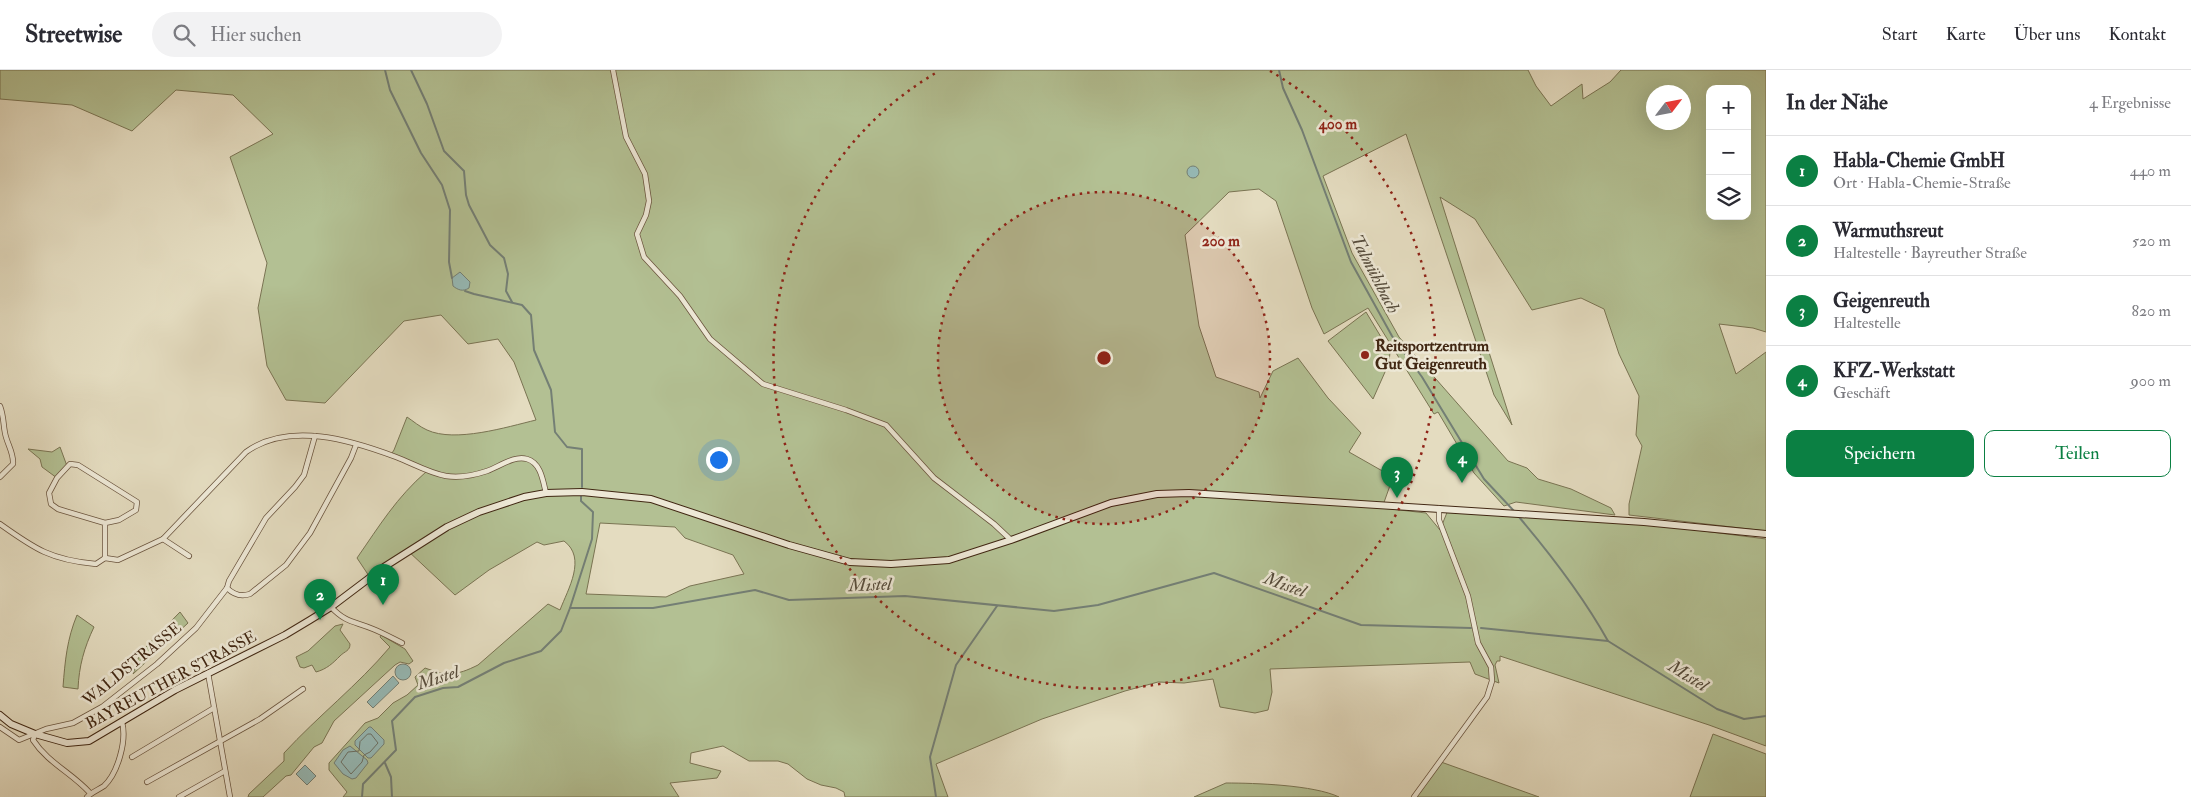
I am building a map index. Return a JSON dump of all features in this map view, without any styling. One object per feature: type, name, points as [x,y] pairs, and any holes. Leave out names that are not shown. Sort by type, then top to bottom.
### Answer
[{"type":"main road","name":"BAYREUTHER STRASSE","points":[[0,715],[11,724],[35,734],[67,743],[77,743],[100,736],[158,699],[285,635],[331,607],[384,566],[447,527],[503,503],[546,493],[589,492],[651,499],[789,545],[850,562],[933,562],[949,560],[1011,540],[1094,508],[1157,494],[1189,494],[1512,513],[1712,527],[1766,536]]},
{"type":"street","points":[[612,70],[626,138],[645,174],[649,201],[646,215],[637,234],[644,257],[680,296],[710,339],[763,384],[846,410],[886,425],[934,478],[994,524],[1011,540]]},
{"type":"street","points":[[0,406],[5,419],[5,431],[14,458],[13,464],[0,477]]},
{"type":"street","points":[[105,558],[113,561],[124,558],[163,539],[211,487],[253,447],[293,437],[315,436],[356,445],[385,453],[446,476],[469,475],[524,458],[538,468],[546,493]]},
{"type":"street","name":"WALDSTRASSE","points":[[0,727],[19,740],[83,719],[126,689],[196,628],[228,588],[229,581],[266,518],[304,475],[315,436]]},
{"type":"street","points":[[228,588],[236,594],[244,596],[250,594],[286,565],[310,533],[351,458],[356,445]]},
{"type":"street","points":[[70,464],[78,465],[137,502],[136,510],[128,516],[104,523],[58,509],[51,504],[48,493],[57,478],[70,464]]},
{"type":"street","points":[[1414,797],[1487,696],[1492,681],[1491,667],[1478,643],[1468,596],[1440,520],[1439,508]]},
{"type":"street","points":[[104,523],[105,558]]},
{"type":"street","points":[[0,524],[29,545],[57,558],[96,564],[105,558]]},
{"type":"street","points":[[163,539],[189,556]]},
{"type":"street","points":[[331,607],[340,617],[348,622],[372,628],[402,643]]},
{"type":"street","points":[[208,673],[230,797]]},
{"type":"street","points":[[148,782],[280,707],[303,689]]},
{"type":"street","points":[[132,756],[214,708]]},
{"type":"street","points":[[35,734],[33,740],[41,751],[82,784],[89,795],[105,785],[117,765],[125,733],[122,722]]},
{"type":"street","points":[[179,797],[225,771]]},
{"type":"green space","points":[[0,70],[1528,70],[1536,86],[1551,106],[1582,84],[1583,99],[1610,82],[1621,70],[1766,70],[1766,332],[1753,328],[1719,324],[1736,374],[1766,352],[1766,531],[1629,515],[1629,504],[1642,446],[1636,435],[1639,396],[1619,354],[1604,309],[1581,298],[1532,310],[1475,219],[1440,197],[1512,425],[1494,395],[1406,134],[1323,176],[1352,253],[1399,337],[1508,461],[1527,468],[1538,479],[1571,489],[1611,508],[1615,515],[1516,502],[1504,506],[1474,473],[1438,412],[1434,414],[1368,308],[1324,334],[1312,308],[1276,201],[1259,189],[1229,192],[1185,235],[1199,326],[1216,377],[1259,392],[1260,398],[1273,371],[1298,358],[1328,398],[1361,433],[1349,452],[1393,477],[1382,508],[1426,513],[1440,530],[1448,510],[1672,527],[1766,539],[1766,746],[1709,725],[1500,656],[1500,661],[1497,661],[1495,665],[1499,683],[1475,674],[1470,662],[1270,669],[1272,692],[1268,710],[1255,713],[1220,707],[1213,679],[1184,683],[1158,682],[1042,719],[936,764],[948,797],[845,797],[844,792],[807,779],[788,764],[778,761],[749,761],[723,746],[691,753],[690,763],[721,771],[717,778],[670,783],[679,797],[343,797],[347,792],[329,770],[329,763],[365,723],[378,718],[393,703],[407,695],[418,685],[415,677],[425,668],[452,674],[478,665],[548,604],[560,610],[571,583],[575,565],[574,556],[571,548],[564,541],[544,545],[537,542],[489,570],[455,595],[407,550],[369,576],[357,558],[397,502],[427,471],[390,456],[407,417],[427,430],[439,434],[452,435],[496,430],[536,420],[514,362],[498,339],[468,344],[441,315],[404,321],[325,403],[286,400],[267,366],[258,308],[267,263],[230,157],[273,134],[233,95],[176,90],[132,131],[72,105],[0,99]],"holes":[[[600,523],[675,527],[685,538],[733,555],[744,574],[690,586],[666,597],[586,594]]]},
{"type":"green space","name":"Reitsportzentrum Gut Geigenreuth","points":[[1366,312],[1390,352],[1389,363],[1373,399],[1328,341]]},
{"type":"green space","points":[[60,447],[67,466],[57,478],[42,467],[40,459],[28,449],[52,452]]},
{"type":"green space","points":[[180,612],[188,623],[133,674],[140,653]]},
{"type":"green space","points":[[77,615],[94,627],[83,657],[78,689],[63,687],[69,641]]},
{"type":"green space","points":[[343,624],[340,630],[350,644],[348,650],[320,671],[316,672],[312,665],[304,668],[300,667],[296,657],[308,651],[335,626]]},
{"type":"green space","points":[[381,635],[405,649],[413,661],[409,664],[400,662],[395,665],[334,721],[322,743],[314,747],[291,775],[286,776],[263,797],[248,797],[284,761],[284,753],[390,647],[380,637]]},
{"type":"green space","points":[[1713,734],[1766,754],[1766,797],[1690,797]]},
{"type":"green space","points":[[1441,762],[1539,797],[1415,797]]},
{"type":"green space","points":[[1226,783],[1300,787],[1339,797],[1194,797]]},
{"type":"water","points":[[1191,166],[1195,166],[1199,172],[1195,178],[1191,178],[1187,174],[1187,170]]},
{"type":"water","points":[[460,272],[470,282],[469,288],[465,290],[453,286],[452,278]]},
{"type":"water","points":[[403,664],[409,666],[411,672],[409,678],[403,680],[397,678],[395,672],[397,666]]},
{"type":"water","points":[[393,676],[399,683],[373,708],[367,702]]},
{"type":"water","points":[[369,727],[384,740],[384,744],[371,758],[368,758],[355,745],[355,741]]},
{"type":"water","points":[[350,746],[368,763],[356,778],[352,779],[343,774],[334,763],[343,750]]},
{"type":"water","points":[[305,765],[316,776],[307,785],[296,774]]},
{"type":"waterway","points":[[385,70],[390,90],[421,153],[442,185],[450,210],[449,262],[452,278]]},
{"type":"waterway","points":[[411,70],[427,104],[444,151],[464,171],[466,195],[469,205],[490,245],[504,258],[508,274],[506,291],[512,302]]},
{"type":"waterway","name":"Talmühlbach","points":[[1279,70],[1283,88],[1302,130],[1351,262],[1392,336],[1422,377],[1484,479],[1514,511]]},
{"type":"waterway","points":[[465,291],[522,305],[531,315],[534,350],[551,390],[555,432],[567,447],[582,449],[582,487]]},
{"type":"waterway","points":[[570,608],[592,539],[593,512],[581,501],[581,495]]},
{"type":"waterway","name":"Talmühlbach","points":[[1519,517],[1566,577],[1608,641]]},
{"type":"waterway","name":"Mistel","points":[[362,797],[363,784],[396,750],[392,721],[415,697],[443,688],[458,687],[504,663],[541,651],[561,631],[570,608],[653,608],[755,590],[789,600],[905,596],[1054,611],[1098,605],[1214,573],[1361,625],[1471,628]]},
{"type":"waterway","points":[[936,797],[930,757],[956,665],[997,606]]},
{"type":"waterway","name":"Mistel","points":[[1481,628],[1608,641],[1717,709],[1744,719],[1766,716]]},
{"type":"waterway","points":[[385,763],[391,777],[392,797]]},
{"type":"place","name":"Reitsportzentrum Gut Geigenreuth","points":[[1365,355]]},
{"type":"place","name":"KFZ-Werkstatt","points":[[1462,483]]},
{"type":"place","name":"Geigenreuth","points":[[1397,498]]},
{"type":"place","name":"Habla-Chemie GmbH","points":[[383,605]]},
{"type":"place","name":"Warmuthsreut","points":[[320,620]]}]
